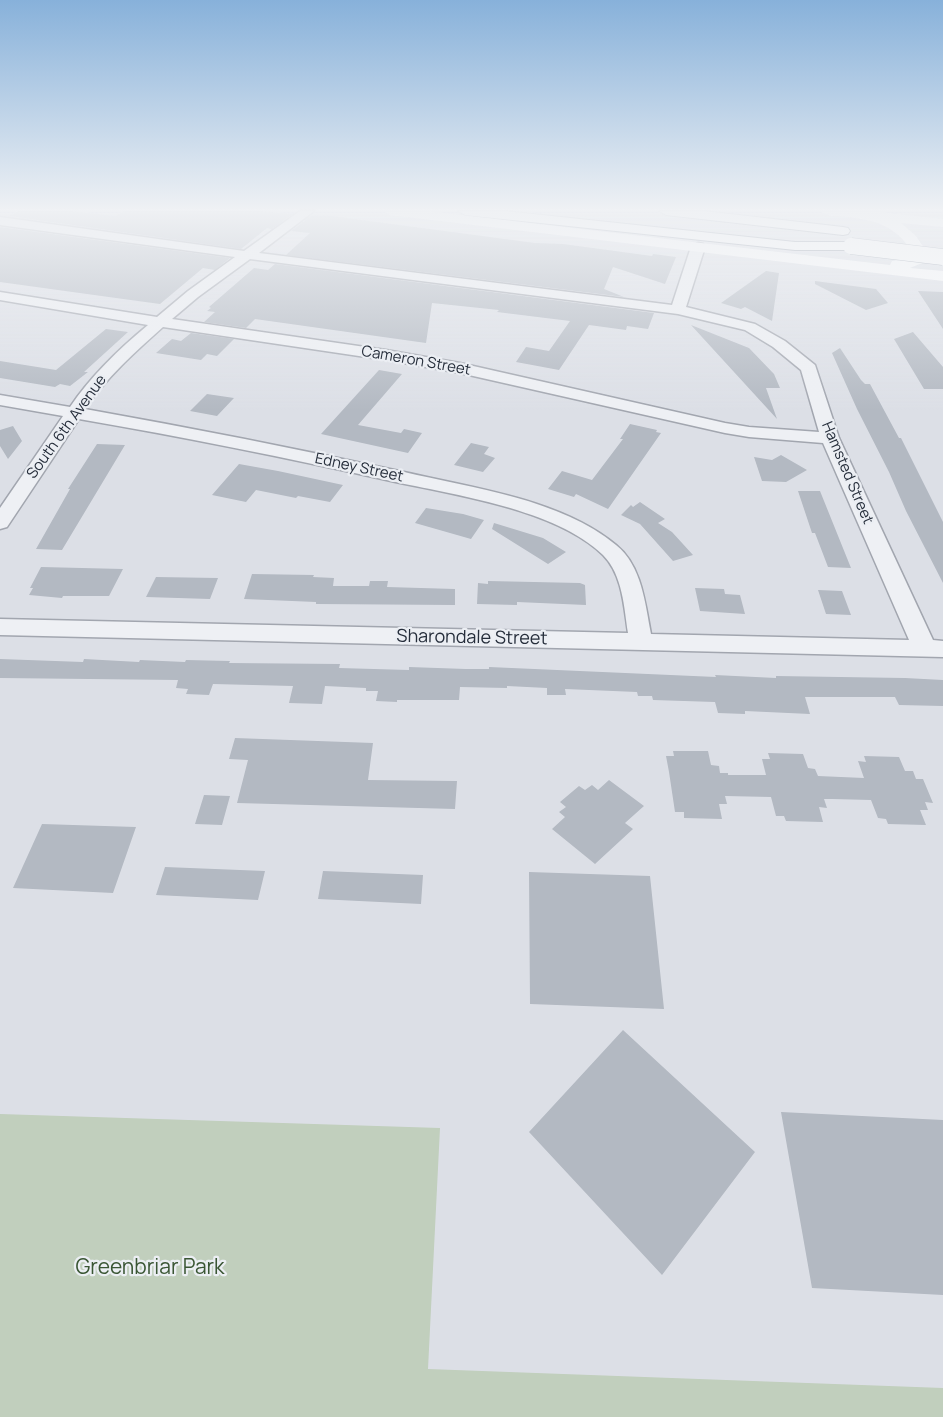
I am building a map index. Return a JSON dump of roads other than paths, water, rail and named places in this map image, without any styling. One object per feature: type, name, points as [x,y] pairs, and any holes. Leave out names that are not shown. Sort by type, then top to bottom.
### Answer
[{"type":"street","name":"South 6th Avenue","points":[[0,523],[74,412],[102,376],[159,322],[217,277]]},
{"type":"street","name":"Hamsted Street","points":[[420,277],[678,310],[750,327],[798,357],[809,368],[830,438],[934,649]]},
{"type":"street","points":[[678,310],[688,277]]},
{"type":"street","name":"Cameron Street","points":[[0,296],[451,366],[724,428],[749,432],[830,438]]},
{"type":"street","name":"Edney Street","points":[[0,400],[74,412],[340,463],[473,494],[548,515],[572,525],[609,550],[620,561],[628,578],[641,641]]},
{"type":"street","name":"Sharondale Street","points":[[0,627],[934,649]]},
{"type":"park label","name":"Greenbriar Park","points":[[150,1268]]}]
